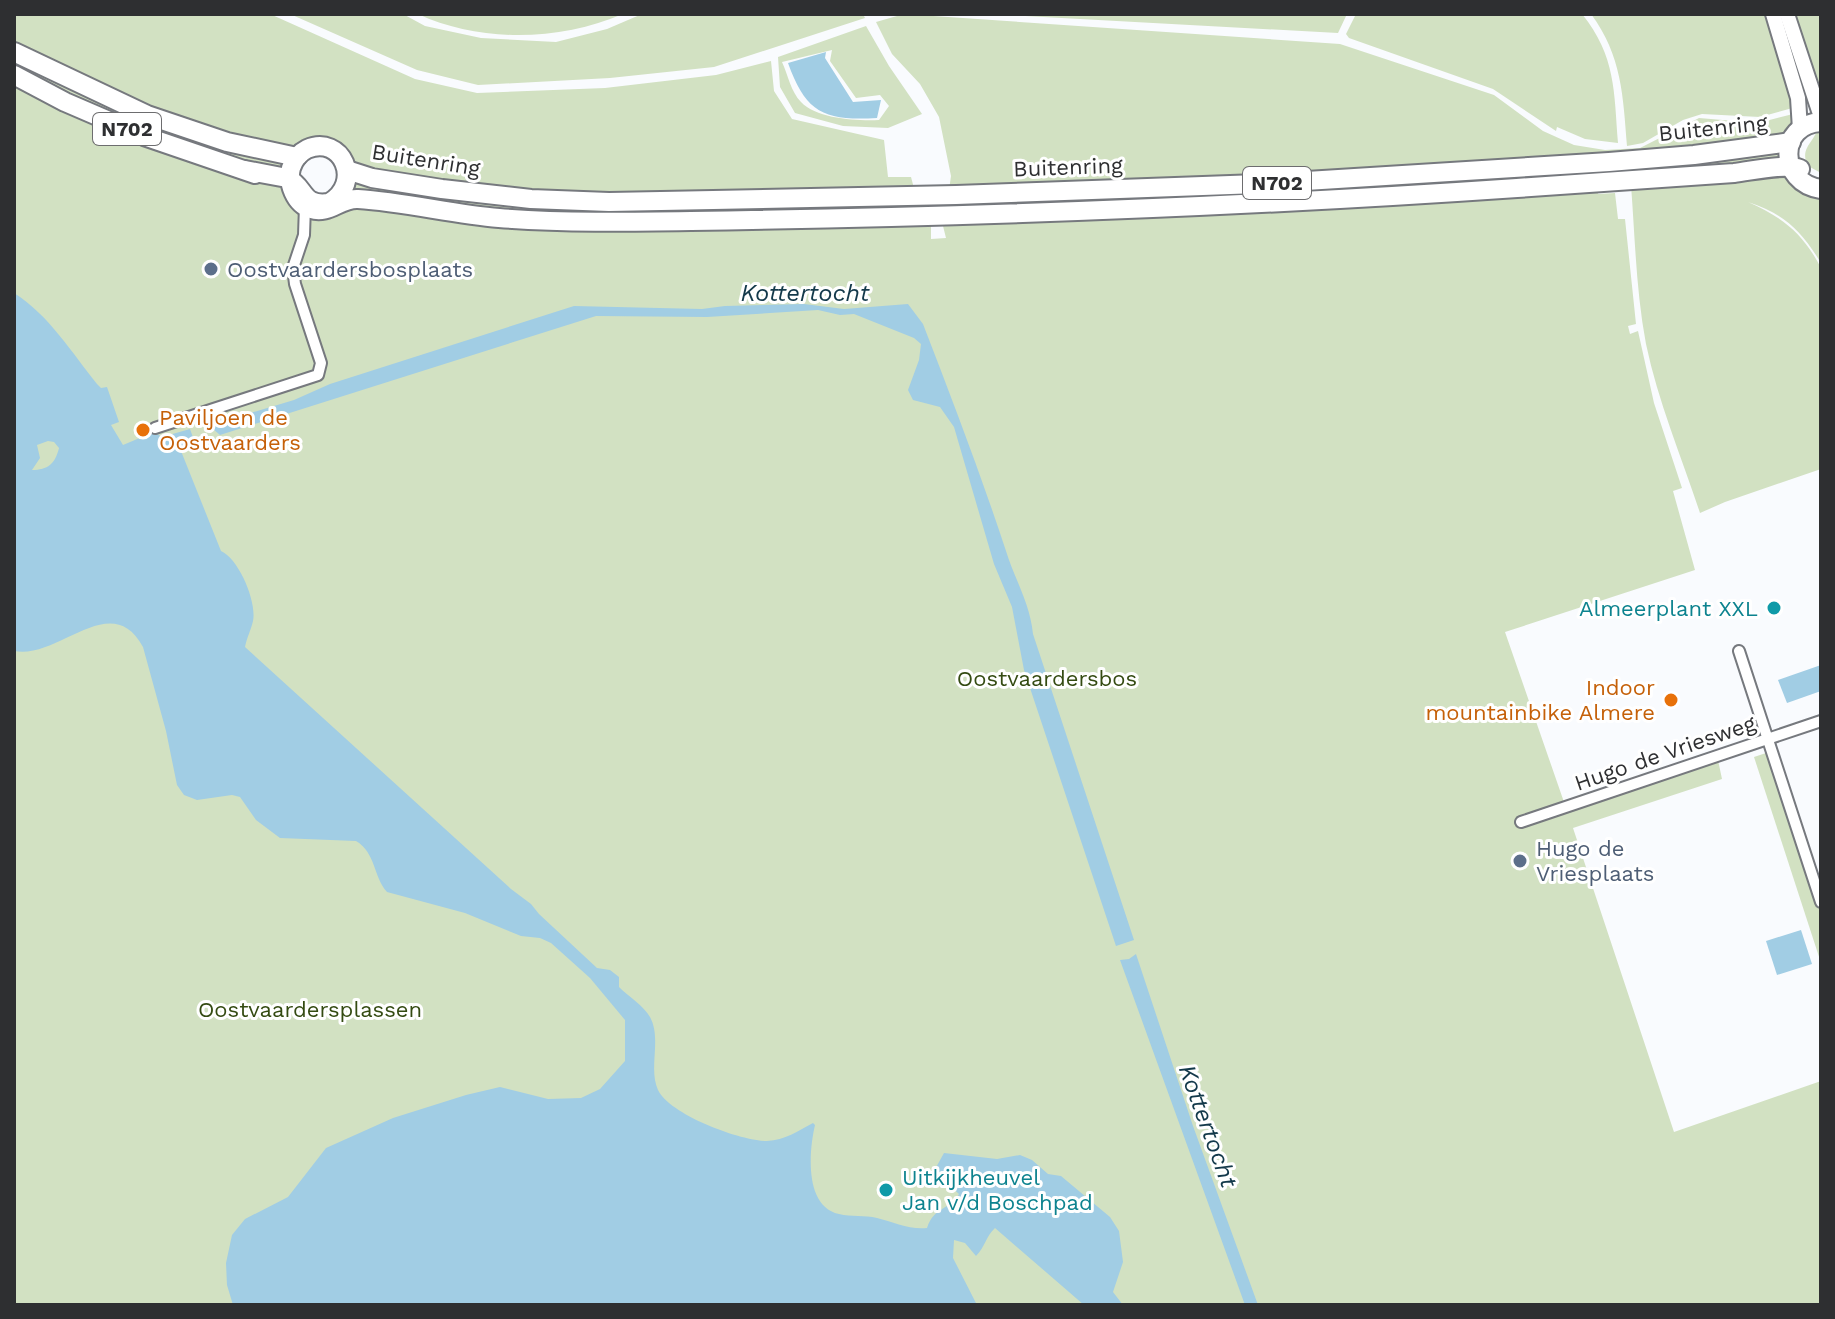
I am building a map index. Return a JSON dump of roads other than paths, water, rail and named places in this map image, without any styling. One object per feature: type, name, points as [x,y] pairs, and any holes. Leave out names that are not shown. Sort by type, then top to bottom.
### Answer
[{"type":"highway","name":"N702","points":[[14,52],[147,115],[227,142],[297,157],[309,149],[323,147],[340,157],[347,170]]},
{"type":"highway","name":"N702","points":[[14,75],[65,102],[144,136],[291,183]]},
{"type":"highway","points":[[1794,170],[1788,152],[1808,127]]},
{"type":"highway","points":[[1794,170],[1796,149],[1808,127]]},
{"type":"highway","name":"Buitenring","points":[[347,170],[372,178],[531,199],[609,202],[939,196],[1258,184],[1679,156],[1808,127]]},
{"type":"highway","points":[[297,157],[291,167],[291,183],[298,200],[325,204],[347,183],[347,170]]},
{"type":"highway","name":"Buitenring","points":[[325,204],[353,193],[401,205],[488,217],[582,222],[773,220],[1240,205],[1794,170]]},
{"type":"highway","name":"N702","points":[[1794,170],[1821,182]]},
{"type":"highway","name":"N702","points":[[1794,170],[1804,184],[1821,189]]},
{"type":"main road","points":[[1773,14],[1808,127]]},
{"type":"main road","points":[[1787,14],[1808,127]]},
{"type":"street","points":[[155,428],[318,375],[321,363],[295,284],[293,268],[304,235],[325,204]]},
{"type":"street","points":[[1739,651],[1821,902]]},
{"type":"street","name":"Hugo de Vriesweg","points":[[1521,822],[1821,721]]},
{"type":"water","points":[[826,52],[825,58],[853,102],[881,100],[877,118],[830,115],[810,103],[802,93],[788,63]]},
{"type":"water","points":[[14,293],[49,323],[97,384],[101,388],[107,387],[119,422],[111,425],[123,445],[154,432],[162,437],[190,429],[196,446],[181,451],[221,551],[240,572],[252,603],[253,621],[245,647],[531,904],[597,968],[610,970],[619,977],[619,987],[650,1017],[655,1035],[655,1081],[665,1099],[676,1109],[707,1125],[755,1140],[780,1139],[813,1123],[811,1162],[814,1189],[828,1209],[839,1214],[872,1217],[914,1228],[927,1228],[934,1216],[959,1194],[934,1171],[944,1153],[997,1159],[1020,1155],[1032,1160],[1048,1174],[1061,1176],[1110,1217],[1119,1231],[1123,1262],[1113,1292],[1123,1305],[1084,1305],[995,1228],[976,1256],[965,1243],[954,1240],[953,1258],[977,1305],[233,1305],[227,1285],[226,1263],[232,1235],[245,1219],[288,1197],[326,1148],[393,1118],[500,1087],[548,1099],[581,1098],[600,1089],[625,1061],[625,1020],[590,978],[551,943],[521,936],[465,913],[387,892],[371,858],[356,841],[280,838],[256,820],[240,797],[232,795],[197,800],[184,795],[177,785],[143,647],[130,631],[116,624],[100,625],[49,646],[31,651],[14,651]],"holes":[[[54,442],[59,448],[53,462],[42,469],[32,470],[40,458],[37,445]]]},
{"type":"water","points":[[804,304],[844,309],[908,304],[923,324],[1026,602],[1033,634],[1134,940],[1116,946],[1024,670],[1012,607],[994,564],[954,427],[940,407],[913,400],[908,390],[919,360],[921,344],[914,338],[854,314],[840,315],[818,310],[707,317],[596,316],[220,435],[213,429],[220,422],[294,400],[330,384],[574,306],[702,309]]},
{"type":"water","points":[[1821,665],[1821,691],[1787,703],[1778,680]]},
{"type":"water","points":[[1801,930],[1812,964],[1777,975],[1766,941]]},
{"type":"water","points":[[1136,954],[1193,1126],[1258,1305],[1245,1305],[1120,960]]},
{"type":"place","name":"Oostvaardersbosplaats","points":[[211,269]]},
{"type":"place","name":"Paviljoen de Oostvaarders","points":[[143,430]]},
{"type":"place","name":"Almeerplant XXL","points":[[1774,608]]},
{"type":"place","name":"Indoor mountainbike Almere","points":[[1671,700]]},
{"type":"place","name":"Hugo de Vriesplaats","points":[[1520,861]]},
{"type":"place","name":"Uitkijkheuvel Jan v/d Boschpad","points":[[886,1190]]},
{"type":"water label","name":"Kottertocht","points":[[805,293]]},
{"type":"water label","name":"Kottertocht","points":[[1208,1126]]},
{"type":"park label","name":"Oostvaardersbos","points":[[1047,678]]},
{"type":"park label","name":"Oostvaardersplassen","points":[[310,1009]]}]
